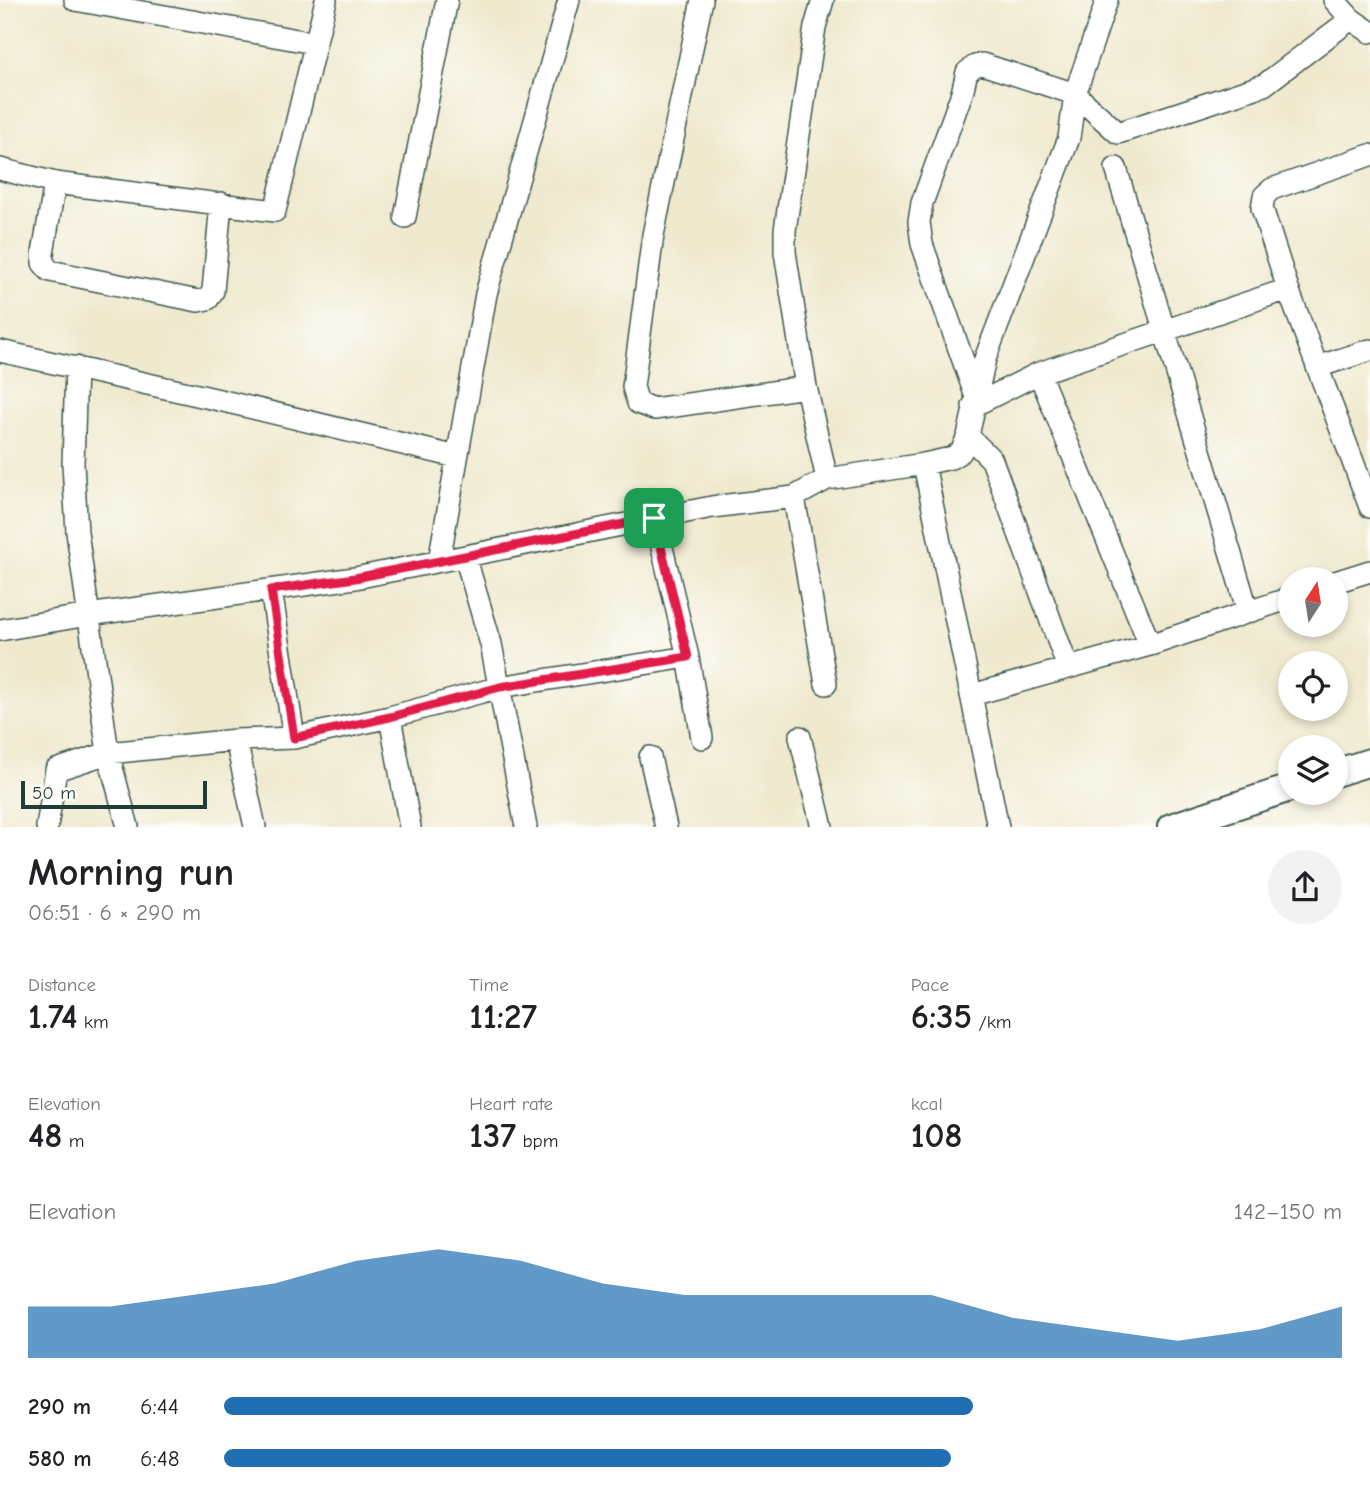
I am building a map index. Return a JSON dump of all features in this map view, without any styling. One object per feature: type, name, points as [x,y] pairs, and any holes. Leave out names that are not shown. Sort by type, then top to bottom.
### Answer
[{"type":"street","points":[[75,0],[314,43]]},
{"type":"street","points":[[0,169],[55,183],[275,211],[326,0]]},
{"type":"street","points":[[405,217],[447,0]]},
{"type":"street","points":[[439,561],[486,294],[569,0]]},
{"type":"street","points":[[702,0],[653,235],[634,395],[638,403],[654,409],[806,387]]},
{"type":"street","points":[[823,0],[815,27],[785,230],[785,252],[806,387],[827,479]]},
{"type":"street","points":[[0,630],[355,578],[712,507],[794,497],[827,479],[951,458],[961,452],[968,436],[985,359],[1069,138],[1075,94],[1107,0]]},
{"type":"street","points":[[1334,0],[1352,19],[1370,32]]},
{"type":"street","points":[[974,402],[922,244],[919,222],[922,203],[970,68],[982,64],[1075,94],[1118,133],[1264,85],[1352,19]]},
{"type":"street","points":[[1370,155],[1272,189],[1264,196],[1262,208],[1288,289],[1370,507]]},
{"type":"street","points":[[1116,168],[1248,612]]},
{"type":"street","points":[[55,183],[43,253],[43,263],[50,271],[198,301],[208,299],[213,291],[221,203]]},
{"type":"street","points":[[974,402],[1039,373],[1288,289]]},
{"type":"street","points":[[0,351],[457,457]]},
{"type":"street","points":[[1317,367],[1370,351]]},
{"type":"street","points":[[76,367],[73,464],[77,531],[108,753],[128,827]]},
{"type":"street","points":[[1039,373],[1150,645]]},
{"type":"street","points":[[968,436],[992,460],[1068,668]]},
{"type":"street","points":[[924,464],[998,827]]},
{"type":"street","points":[[794,497],[826,684]]},
{"type":"street","points":[[654,518],[688,657],[702,738]]},
{"type":"street","points":[[464,556],[491,644],[526,827]]},
{"type":"street","points":[[1348,578],[1370,571]]},
{"type":"street","points":[[271,590],[294,738]]},
{"type":"street","points":[[972,695],[1150,645],[1278,602]]},
{"type":"street","points":[[47,827],[56,770],[108,753],[236,740],[294,738],[390,717],[500,687],[688,657]]},
{"type":"street","points":[[390,717],[410,827]]},
{"type":"street","points":[[800,737],[822,827]]},
{"type":"street","points":[[236,740],[255,827]]},
{"type":"street","points":[[650,757],[666,827]]},
{"type":"street","points":[[1348,769],[1370,762]]},
{"type":"street","points":[[1171,827],[1278,792]]},
{"type":"route","points":[[654,518],[688,657],[500,687],[390,717],[294,738],[271,590],[355,578],[654,518]]}]
